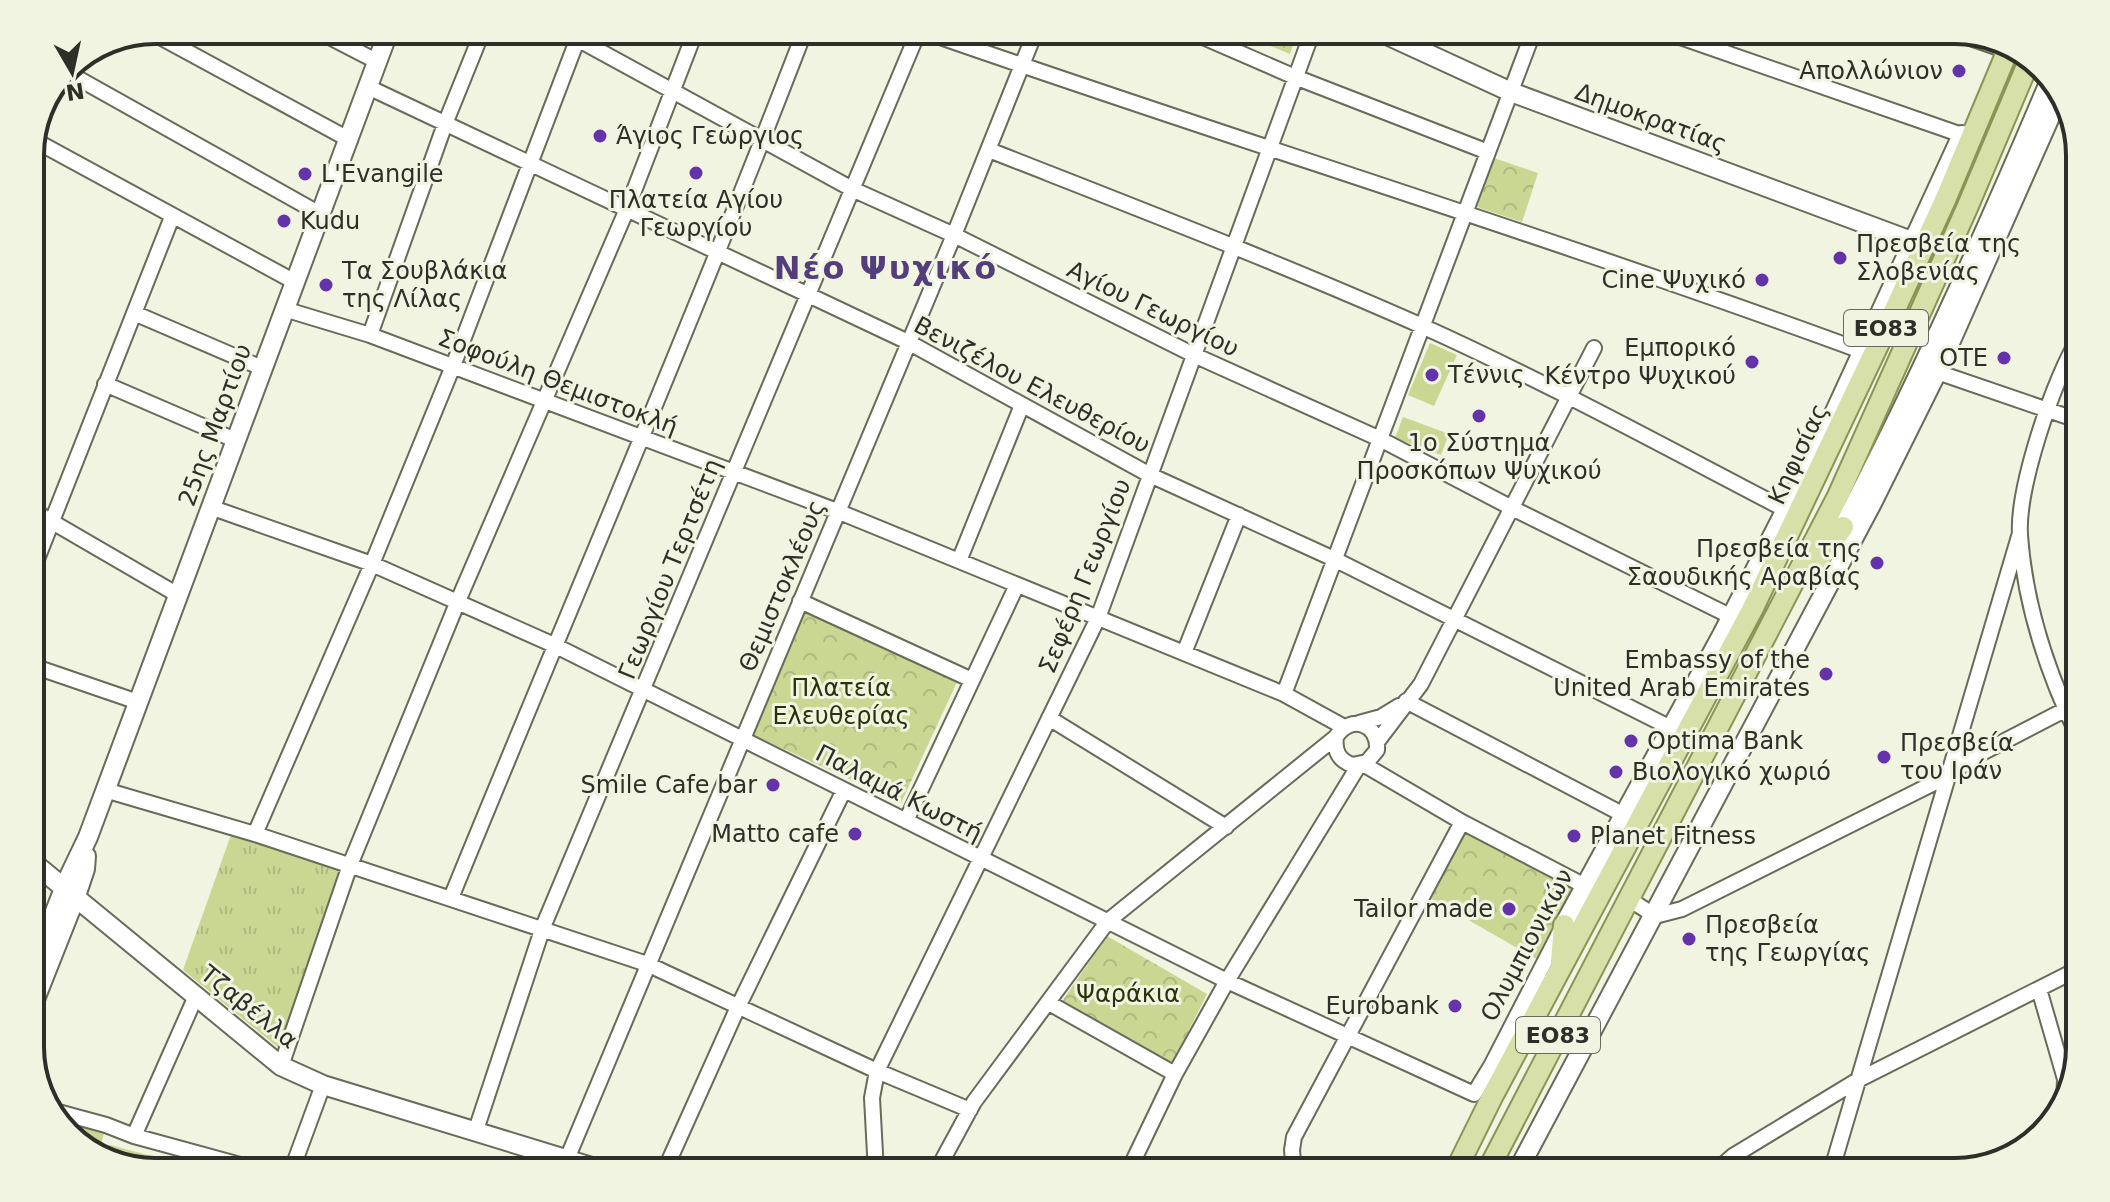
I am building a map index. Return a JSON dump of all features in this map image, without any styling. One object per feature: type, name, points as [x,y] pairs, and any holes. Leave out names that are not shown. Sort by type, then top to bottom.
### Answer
[{"type":"main road","name":"Κηφισίας","points":[[1462,1158],[1753,608],[1946,198],[2001,54]]},
{"type":"main road","name":"ΕΟ83","points":[[1494,1158],[1838,496],[2025,70]]},
{"type":"main road","points":[[1773,618],[1843,527]]},
{"type":"main road","points":[[1698,712],[1722,635]]},
{"type":"main road","points":[[1560,970],[1564,925]]},
{"type":"main road","points":[[1457,1158],[1467,1148]]},
{"type":"street","points":[[173,44],[350,140]]},
{"type":"street","points":[[343,44],[378,62]]},
{"type":"street","name":"25ης Μαρτίου","points":[[70,891],[85,869],[88,837],[105,790],[384,44]]},
{"type":"street","points":[[370,335],[445,124],[477,44]]},
{"type":"street","points":[[255,834],[372,564],[453,366],[576,44]]},
{"type":"street","name":"Αγίου Γεωργίου","points":[[596,44],[673,92],[852,189],[954,235],[1194,355],[1380,439],[1732,617]]},
{"type":"street","points":[[281,1066],[350,865],[458,601],[627,209],[691,44]]},
{"type":"street","points":[[451,898],[643,438],[800,44]]},
{"type":"street","name":"Γεωργίου Τερτσέτη","points":[[476,1130],[543,927],[914,44]]},
{"type":"street","points":[[960,44],[1466,212],[1864,352]]},
{"type":"street","name":"Θεμιστοκλέους","points":[[567,1158],[954,235],[1030,44]]},
{"type":"street","points":[[1219,44],[1488,152]]},
{"type":"street","name":"Σεφέρη Γεωργίου","points":[[875,1158],[872,1109],[877,1071],[1098,618],[1308,44]]},
{"type":"street","name":"Δημοκρατίας","points":[[1406,44],[1511,92],[1914,242]]},
{"type":"street","points":[[1284,694],[1529,44]]},
{"type":"street","points":[[1700,44],[1962,135]]},
{"type":"street","name":"Ολυμπιονικών","points":[[1474,1094],[1732,617],[1864,352],[2000,54]]},
{"type":"street","points":[[77,78],[320,214]]},
{"type":"street","name":"Βενιζέλου Ελευθερίου","points":[[368,87],[908,342],[1150,475],[1334,559],[1671,728]]},
{"type":"street","points":[[1843,527],[1920,372],[2045,91]]},
{"type":"street","points":[[1525,1158],[1872,503],[1937,372],[2055,106]]},
{"type":"street","points":[[44,146],[295,282]]},
{"type":"street","points":[[989,150],[1232,246],[1423,327],[1569,395],[1786,510]]},
{"type":"street","points":[[44,540],[172,217]]},
{"type":"street","name":"Σοφούλη Θεμιστοκλή","points":[[284,309],[370,335],[837,511],[1284,694],[1347,729]]},
{"type":"street","points":[[134,313],[262,368]]},
{"type":"street","points":[[1135,1158],[1175,1074],[1227,981],[1361,764],[1373,757],[1377,742],[1421,684],[1594,348]]},
{"type":"street","points":[[1835,1158],[2020,533],[2027,481],[2047,411],[2066,364]]},
{"type":"street","points":[[1937,372],[2066,417]]},
{"type":"street","points":[[105,384],[235,440]]},
{"type":"street","points":[[959,561],[1022,405]]},
{"type":"street","name":"Παλαμά Κωστή","points":[[210,507],[372,564],[554,645],[1227,981],[1474,1094]]},
{"type":"street","points":[[1184,653],[1239,515]]},
{"type":"street","points":[[44,517],[178,595]]},
{"type":"street","points":[[1629,899],[1655,916],[1682,909],[1948,776],[1972,758],[2065,709],[2041,642],[2020,533]]},
{"type":"street","points":[[906,821],[1017,585]]},
{"type":"street","points":[[800,601],[972,680]]},
{"type":"street","points":[[44,670],[138,702]]},
{"type":"street","points":[[944,1158],[970,1110],[1108,921],[1347,729],[1381,717],[1406,701]]},
{"type":"street","points":[[1406,701],[1624,815]]},
{"type":"street","points":[[1049,718],[1226,827]]},
{"type":"street","points":[[1347,729],[1371,730],[1377,742]]},
{"type":"street","points":[[1347,729],[1335,745],[1340,758],[1346,762],[1361,764],[1462,822],[1585,886]]},
{"type":"street","points":[[105,790],[255,834],[647,964],[877,1071],[970,1110]]},
{"type":"street","points":[[670,1158],[738,1007],[844,790]]},
{"type":"street","points":[[1293,1158],[1294,1137],[1462,822]]},
{"type":"street","name":"Τζαβέλλα","points":[[44,871],[281,1066],[323,1085],[564,1158]]},
{"type":"street","points":[[44,946],[70,891]]},
{"type":"street","points":[[44,970],[70,891]]},
{"type":"street","points":[[1731,1158],[1858,1080],[2066,975]]},
{"type":"street","points":[[2039,989],[2063,1071]]},
{"type":"street","points":[[134,1136],[196,996]]},
{"type":"street","points":[[1049,1003],[1175,1074]]},
{"type":"street","points":[[296,1158],[323,1085]]},
{"type":"street","points":[[68,1115],[215,1158]]},
{"type":"green space","points":[[1268,44],[1293,44],[1290,54]]},
{"type":"green space","points":[[1494,158],[1538,173],[1522,222],[1477,207]]},
{"type":"green space","name":"Τέννις","points":[[1430,343],[1457,355],[1434,406],[1408,395]]},
{"type":"green space","name":"Τέννις","points":[[1403,417],[1449,434],[1441,455],[1395,438]]},
{"type":"green space","name":"Πλατεία Ελευθερίας","points":[[804,611],[957,682],[901,803],[749,733]]},
{"type":"green space","points":[[1462,822],[1585,886],[1538,960],[1423,894]]},
{"type":"green space","points":[[233,829],[344,868],[280,1049],[183,970]]},
{"type":"green space","name":"Ψαράκια","points":[[1107,936],[1207,994],[1172,1064],[1061,1003]]},
{"type":"green space","points":[[68,1115],[106,1125],[101,1144]]},
{"type":"green space","points":[[110,1145],[159,1158],[141,1157],[109,1148]]},
{"type":"place","name":"Απολλώνιον","points":[[1959,71]]},
{"type":"place","name":"Άγιος Γεώργιος","points":[[600,136]]},
{"type":"place","name":"Πλατεία Αγίου Γεωργίου","points":[[696,173]]},
{"type":"place","name":"L'Evangile","points":[[305,174]]},
{"type":"place","name":"Kudu","points":[[284,221]]},
{"type":"place","name":"Πρεσβεία της Σλοβενίας","points":[[1840,258]]},
{"type":"place","name":"Cine Ψυχικό","points":[[1762,280]]},
{"type":"place","name":"Τα Σουβλάκια της Λίλας","points":[[326,285]]},
{"type":"place","name":"ΟΤΕ","points":[[2004,358]]},
{"type":"place","name":"Εμπορικό Κέντρο Ψυχικού","points":[[1752,362]]},
{"type":"place","name":"Τέννις","points":[[1432,375]]},
{"type":"place","name":"1ο Σύστημα Προσκόπων Ψυχικού","points":[[1479,416]]},
{"type":"place","name":"Πρεσβεία της Σαουδικής Αραβίας","points":[[1877,563]]},
{"type":"place","name":"Embassy of the United Arab Emirates","points":[[1826,674]]},
{"type":"place","name":"Optima Bank","points":[[1631,741]]},
{"type":"place","name":"Πρεσβεία του Ιράν","points":[[1884,757]]},
{"type":"place","name":"Βιολογικό χωριό","points":[[1616,772]]},
{"type":"place","name":"Smile Cafe bar","points":[[773,785]]},
{"type":"place","name":"Matto cafe","points":[[855,834]]},
{"type":"place","name":"Planet Fitness","points":[[1574,836]]},
{"type":"place","name":"Tailor made","points":[[1509,909]]},
{"type":"place","name":"Πρεσβεία της Γεωργίας","points":[[1689,939]]},
{"type":"place","name":"Eurobank","points":[[1455,1006]]},
{"type":"district","name":"Νέο Ψυχικό","points":[[886,268]]}]
